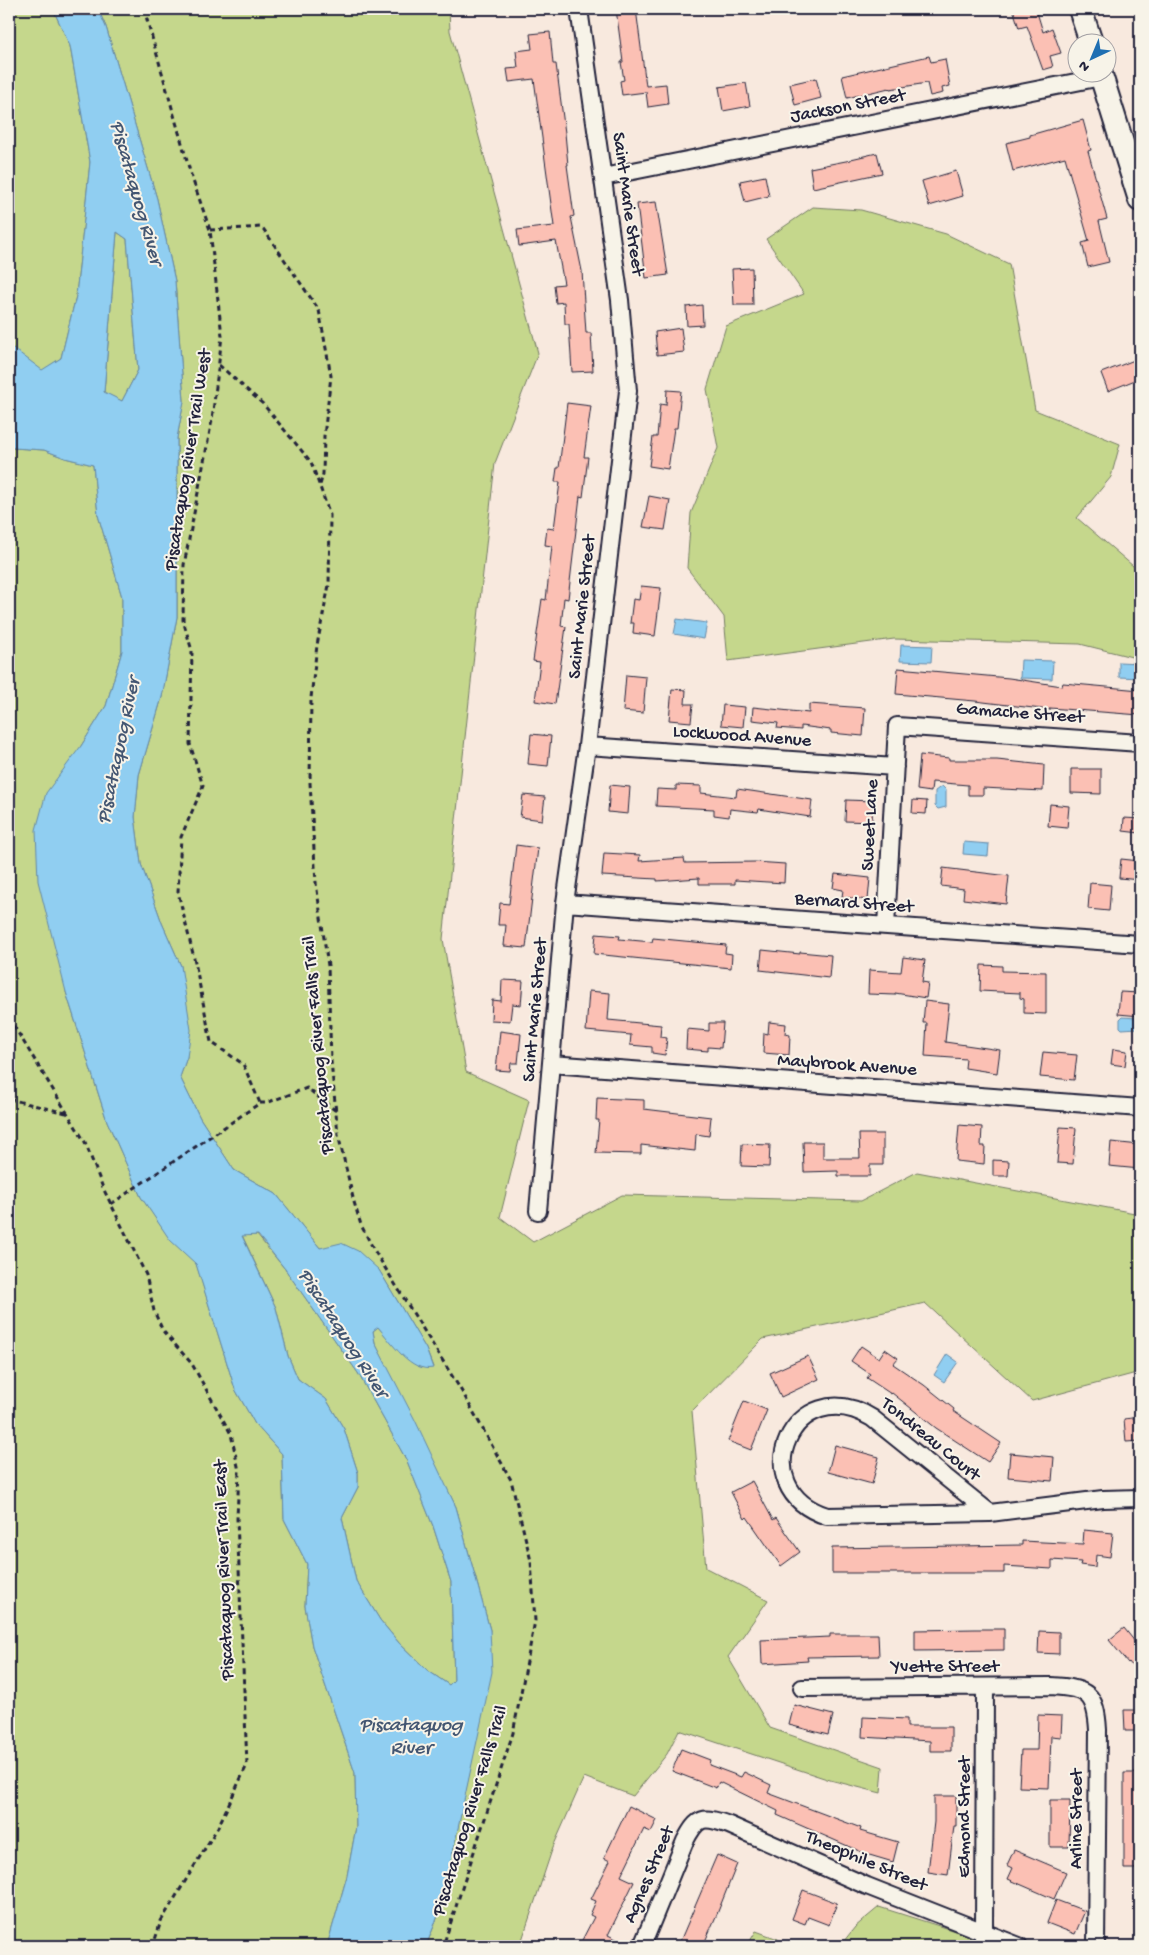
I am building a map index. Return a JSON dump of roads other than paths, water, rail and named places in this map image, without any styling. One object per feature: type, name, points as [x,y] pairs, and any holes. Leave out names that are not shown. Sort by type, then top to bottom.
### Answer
[{"type":"main road","points":[[1080,9],[1087,32]]},
{"type":"main road","points":[[1102,82],[1140,200]]},
{"type":"street","name":"Saint Marie Street","points":[[538,1211],[566,903],[587,746],[628,392],[620,300],[579,9]]},
{"type":"street","name":"Jackson Street","points":[[603,177],[1066,82]]},
{"type":"street","name":"Gamache Street","points":[[897,726],[1140,743]]},
{"type":"street","name":"Sweet Lane","points":[[886,926],[897,726]]},
{"type":"street","name":"Lockwood Avenue","points":[[587,746],[895,767]]},
{"type":"street","name":"Bernard Street","points":[[566,903],[1140,944]]},
{"type":"street","name":"Maybrook Avenue","points":[[551,1064],[1140,1108]]},
{"type":"street","name":"Tondreau Court","points":[[990,1513],[872,1418],[862,1411],[850,1407],[837,1406],[818,1410],[802,1419],[793,1428],[783,1451],[784,1476],[796,1499],[816,1513],[838,1517],[990,1513],[1103,1499],[1140,1498]]},
{"type":"street","name":"Edmond Street","points":[[984,1939],[985,1687]]},
{"type":"street","name":"Yvette Street","points":[[802,1688],[1070,1687],[1087,1694]]},
{"type":"street","name":"Arline Street","points":[[1087,1694],[1094,1702],[1097,1711],[1098,1730],[1096,1946]]},
{"type":"street","name":"Theophile Street","points":[[699,1822],[704,1818],[711,1818],[984,1939],[1019,1946]]},
{"type":"street","name":"Agnes Street","points":[[642,1946],[684,1841],[694,1825],[699,1822]]},
{"type":"water","name":"Piscataquog River","points":[[53,9],[98,9],[106,27],[157,199],[175,281],[184,401],[177,438],[177,617],[162,697],[139,775],[135,817],[141,864],[162,923],[181,966],[191,1030],[187,1057],[180,1077],[200,1118],[234,1170],[276,1194],[320,1248],[341,1243],[358,1251],[379,1270],[426,1349],[433,1368],[417,1366],[395,1348],[378,1327],[373,1331],[375,1343],[415,1420],[456,1507],[490,1630],[492,1672],[440,1911],[426,1946],[327,1946],[347,1876],[356,1827],[355,1773],[312,1646],[305,1606],[307,1564],[284,1519],[282,1454],[255,1424],[235,1389],[196,1264],[170,1240],[141,1197],[107,1121],[66,992],[38,881],[36,830],[46,793],[81,746],[106,706],[122,651],[122,597],[98,515],[93,465],[65,458],[44,450],[13,448],[9,442],[9,345],[42,370],[61,358],[76,296],[90,162],[70,46]],"holes":[[[117,232],[127,239],[138,370],[122,401],[104,392]],[[258,1235],[285,1269],[358,1373],[407,1461],[433,1526],[451,1582],[454,1680],[449,1685],[427,1670],[399,1643],[380,1620],[356,1581],[342,1518],[358,1487],[358,1473],[344,1429],[326,1399],[298,1379],[288,1356],[276,1308],[242,1236]]]},
{"type":"water","points":[[677,619],[707,623],[704,639],[674,634]]},
{"type":"water","points":[[901,645],[932,646],[931,662],[900,661]]},
{"type":"water","points":[[1021,660],[1053,661],[1052,679],[1020,678]]},
{"type":"water","points":[[1119,662],[1140,663],[1140,678],[1119,677]]},
{"type":"water","points":[[942,786],[946,790],[946,807],[938,809],[935,806],[935,791]]},
{"type":"water","points":[[964,842],[989,844],[988,856],[963,854]]},
{"type":"water","points":[[1122,1017],[1138,1018],[1138,1028],[1122,1029],[1120,1027],[1120,1019]]},
{"type":"water","points":[[947,1354],[958,1362],[944,1382],[934,1375]]}]
